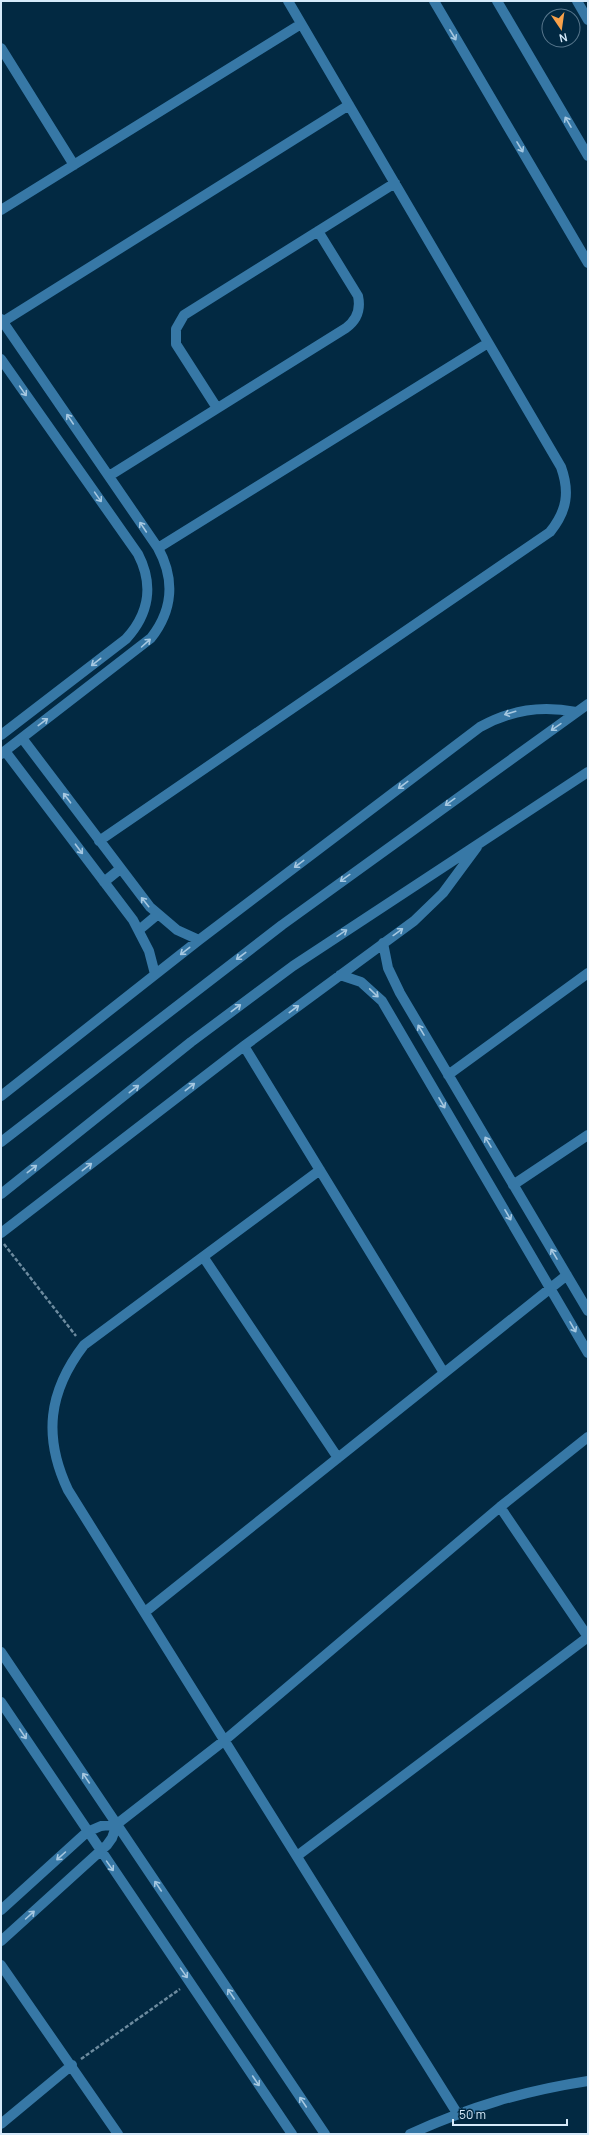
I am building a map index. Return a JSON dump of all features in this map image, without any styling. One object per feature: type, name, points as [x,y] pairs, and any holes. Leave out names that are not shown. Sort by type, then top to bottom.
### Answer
[{"type":"street","points":[[100,841],[550,532],[560,521],[565,508],[567,494],[566,480],[561,467],[288,1]]},
{"type":"street","points":[[434,1],[588,263]]},
{"type":"street","points":[[497,1],[588,156]]},
{"type":"street","points":[[577,1],[588,20]]},
{"type":"street","points":[[1,210],[301,24]]},
{"type":"street","points":[[1,48],[74,165]]},
{"type":"street","points":[[156,974],[149,951],[139,930],[104,882],[3,753],[142,646],[158,628],[168,606],[170,588],[168,570],[158,548],[2,320],[349,105]]},
{"type":"street","points":[[217,408],[179,351],[176,336],[179,321],[190,310],[395,183]]},
{"type":"street","points":[[109,476],[346,328],[355,320],[359,308],[358,296],[318,231]]},
{"type":"street","points":[[158,548],[488,343]]},
{"type":"street","points":[[1,359],[138,554],[145,570],[148,587],[148,599],[140,621],[126,639],[1,735]]},
{"type":"street","points":[[1,1142],[276,929],[588,704]]},
{"type":"street","points":[[1,1096],[199,940],[480,727],[506,715],[534,708],[548,708],[576,712]]},
{"type":"street","points":[[19,722],[25,736],[120,869],[157,915],[177,930],[199,940]]},
{"type":"street","points":[[1,1194],[254,994],[345,931],[583,778],[588,772]]},
{"type":"street","points":[[1,1233],[244,1046],[414,921],[456,878],[479,844]]},
{"type":"street","points":[[104,882],[120,869]]},
{"type":"street","points":[[139,930],[157,915]]},
{"type":"street","points":[[383,943],[388,968],[393,981],[588,1311]]},
{"type":"street","points":[[448,1075],[588,973]]},
{"type":"street","points":[[340,975],[361,982],[382,1001],[588,1353]]},
{"type":"street","points":[[244,1046],[444,1373]]},
{"type":"street","points":[[513,1185],[588,1135]]},
{"type":"street","points":[[320,1170],[204,1258],[84,1345],[63,1378],[56,1396],[52,1428],[54,1454],[60,1473],[68,1490],[457,2113]]},
{"type":"street","points":[[204,1258],[338,1458]]},
{"type":"street","points":[[145,1612],[567,1275]]},
{"type":"street","points":[[1,1910],[87,1832],[102,1826],[116,1824],[225,1740],[500,1507],[588,1437]]},
{"type":"street","points":[[297,1856],[588,1637],[500,1507]]},
{"type":"street","points":[[1,1652],[325,2134]]},
{"type":"street","points":[[1,1702],[87,1832],[292,2134]]},
{"type":"street","points":[[1,1941],[100,1851],[112,1838],[116,1824]]},
{"type":"street","points":[[1,1965],[118,2134]]},
{"type":"street","points":[[1,2124],[72,2066]]},
{"type":"street","points":[[410,2134],[457,2113],[521,2093],[588,2079]]},
{"type":"path","points":[[1,1241],[84,1345]]},
{"type":"path","points":[[72,2066],[190,1982]]}]
